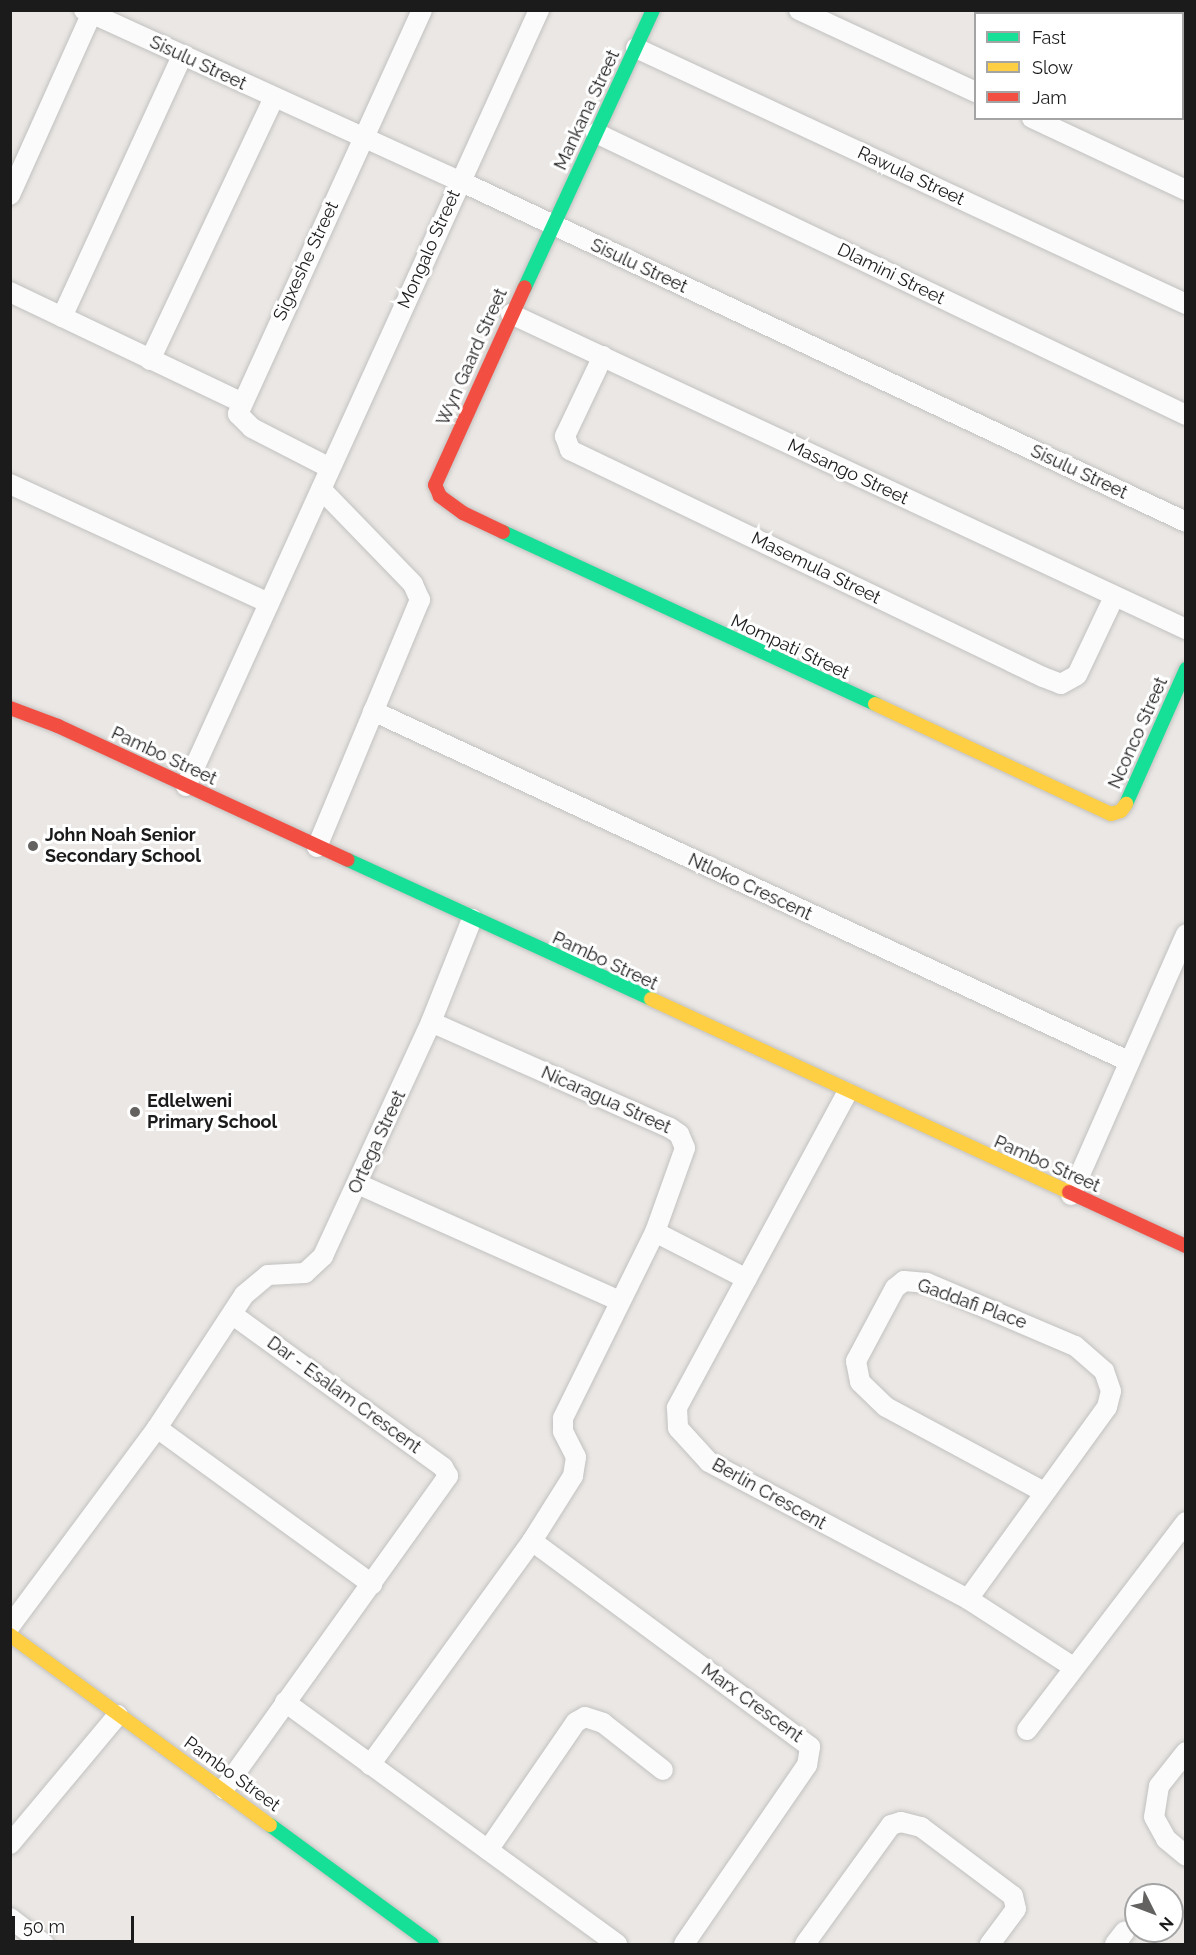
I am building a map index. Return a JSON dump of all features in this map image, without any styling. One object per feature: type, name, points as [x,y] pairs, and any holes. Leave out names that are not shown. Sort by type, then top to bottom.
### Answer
[{"type":"street","name":"Sigxeshe Street","points":[[241,402],[422,10]]},
{"type":"street","name":"Mongalo Street","points":[[186,786],[539,10]]},
{"type":"street","name":"Mankana Street","points":[[553,226],[653,10]]},
{"type":"street","points":[[799,10],[974,92]]},
{"type":"street","points":[[1035,10],[1044,12]]},
{"type":"street","name":"Sisulu Street","points":[[90,12],[363,139],[460,181],[1185,522]]},
{"type":"street","points":[[10,195],[90,12]]},
{"type":"street","name":"Rawula Street","points":[[636,48],[1185,304]]},
{"type":"street","points":[[62,317],[182,56]]},
{"type":"street","points":[[150,360],[274,98]]},
{"type":"street","points":[[1036,120],[1185,190]]},
{"type":"street","name":"Dlamini Street","points":[[596,133],[1185,415]]},
{"type":"street","name":"Wyn Gaard Street","points":[[447,502],[435,484],[553,226]]},
{"type":"street","points":[[10,292],[241,402],[238,414],[242,421],[330,468]]},
{"type":"street","name":"Masango Street","points":[[511,314],[1185,629]]},
{"type":"street","name":"Masemula Street","points":[[603,356],[565,436],[570,450],[1043,677],[1061,684],[1077,675],[1114,597]]},
{"type":"street","points":[[10,484],[269,603]]},
{"type":"street","points":[[317,847],[419,604],[418,594],[413,584],[321,489]]},
{"type":"street","name":"Mompati Street","points":[[447,502],[1093,809],[1111,814],[1121,811]]},
{"type":"street","name":"Nconco Street","points":[[1121,811],[1129,800],[1185,669]]},
{"type":"street","name":"Pambo Street","points":[[10,708],[58,726],[847,1093],[1185,1246]]},
{"type":"street","name":"Ntloko Crescent","points":[[373,711],[1128,1061]]},
{"type":"street","name":"Ortega Street","points":[[232,1315],[258,1280],[268,1275],[296,1275],[311,1269],[323,1256],[431,1022],[472,919]]},
{"type":"street","points":[[1071,1195],[1185,934]]},
{"type":"street","name":"Nicaragua Street","points":[[370,1765],[532,1541],[576,1470],[563,1418],[655,1232],[685,1148],[679,1134],[431,1022]]},
{"type":"street","name":"Berlin Crescent","points":[[847,1093],[677,1408],[681,1436],[708,1462],[968,1599],[1073,1667]]},
{"type":"street","points":[[358,1184],[620,1301]]},
{"type":"street","points":[[655,1232],[747,1279]]},
{"type":"street","name":"Gaddafi Place","points":[[968,1599],[1042,1491],[1107,1407],[1111,1391],[1104,1371],[1075,1346],[1014,1317],[927,1283],[904,1281],[895,1288],[856,1361],[860,1382],[886,1407],[1042,1491]]},
{"type":"street","points":[[10,1626],[157,1428],[232,1315]]},
{"type":"street","name":"Dar - Esalam Crescent","points":[[224,1789],[285,1702],[448,1481],[447,1471],[232,1315]]},
{"type":"street","points":[[157,1428],[372,1584]]},
{"type":"street","points":[[1027,1730],[1185,1522]]},
{"type":"street","name":"Marx Crescent","points":[[532,1541],[810,1747],[807,1765],[684,1944]]},
{"type":"street","name":"Pambo Street","points":[[10,1635],[118,1715],[224,1789],[432,1944]]},
{"type":"street","points":[[285,1702],[617,1944]]},
{"type":"street","points":[[10,1844],[118,1715]]},
{"type":"street","points":[[488,1850],[576,1722],[585,1718],[603,1723],[663,1770]]},
{"type":"street","points":[[1185,1752],[1159,1786],[1154,1817],[1166,1839],[1185,1856]]},
{"type":"street","points":[[805,1944],[891,1825],[901,1822],[921,1827],[1013,1896],[1016,1909],[990,1944]]},
{"type":"street","points":[[10,1918],[44,1944]]},
{"type":"traffic: fast","points":[[525,287],[653,10]]},
{"type":"traffic: fast","points":[[503,532],[875,704]]},
{"type":"traffic: fast","points":[[1126,804],[1186,669]]},
{"type":"traffic: fast","points":[[348,860],[651,999]]},
{"type":"traffic: fast","points":[[270,1825],[432,1944]]},
{"type":"traffic: slow","points":[[875,704],[1111,814],[1121,811],[1126,804]]},
{"type":"traffic: slow","points":[[651,999],[1069,1192]]},
{"type":"traffic: slow","points":[[10,1635],[270,1825]]},
{"type":"traffic: jam","points":[[503,532],[463,513],[440,496],[435,485],[525,287]]},
{"type":"traffic: jam","points":[[10,708],[58,726],[348,860]]},
{"type":"traffic: jam","points":[[1069,1192],[1186,1246]]},
{"type":"place","name":"John Noah Senior Secondary School","points":[[33,846]]},
{"type":"place","name":"Edlelweni Primary School","points":[[135,1112]]}]
